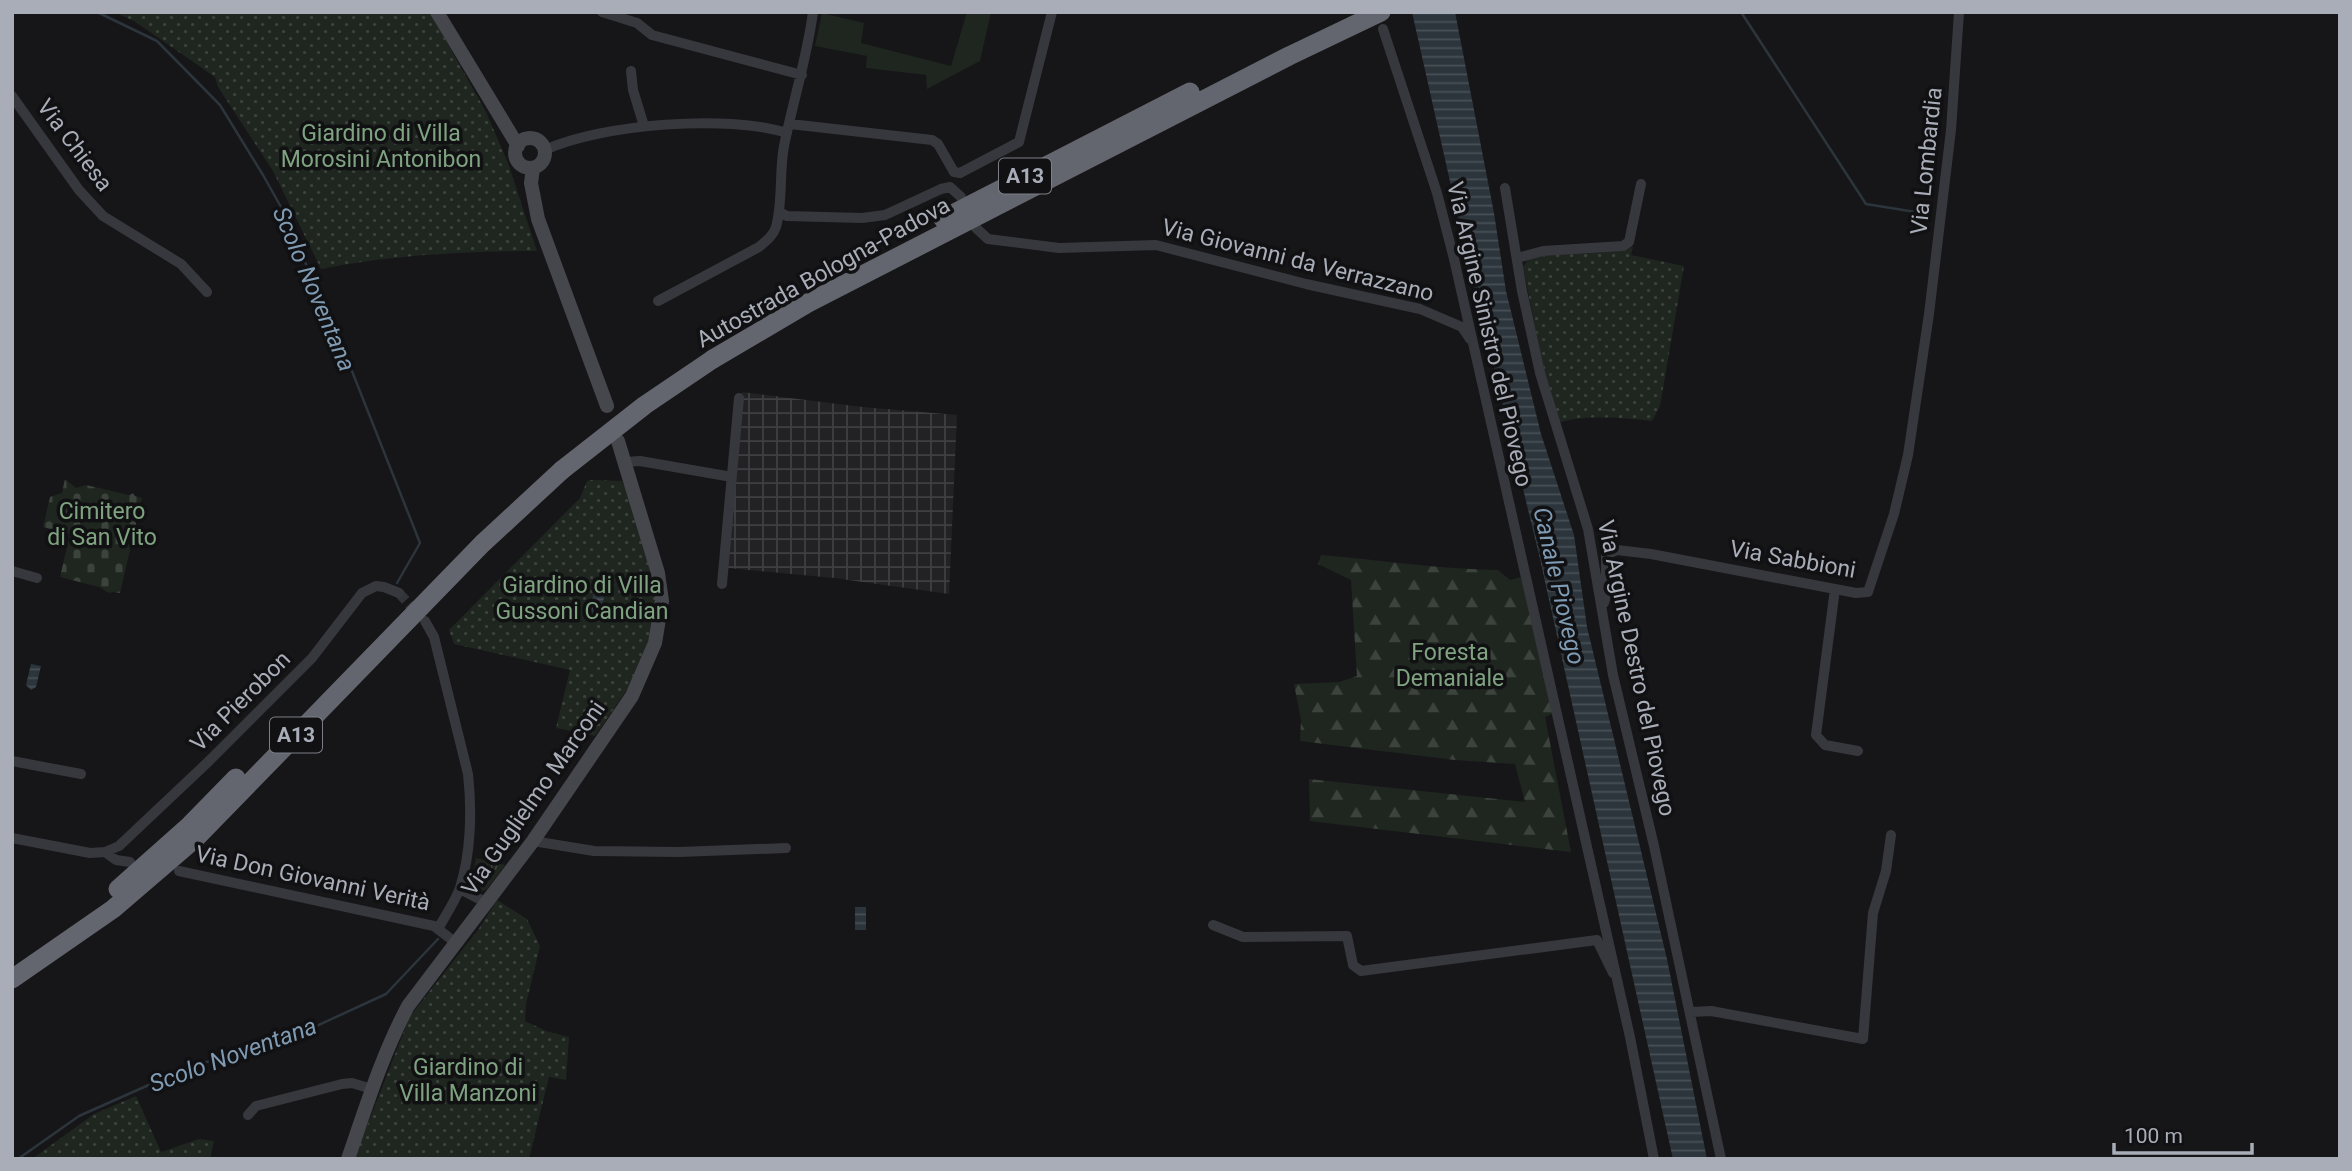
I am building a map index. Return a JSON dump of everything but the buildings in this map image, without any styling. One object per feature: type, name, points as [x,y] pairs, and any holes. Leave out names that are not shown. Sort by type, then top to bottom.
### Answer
[{"type":"highway","name":"Autostrada Bologna-Padova","points":[[12,965],[109,897],[190,825],[484,525],[710,354],[1350,18],[1382,21]]},
{"type":"highway","name":"Autostrada Bologna-Padova","points":[[12,979],[113,909],[198,836],[560,465]]},
{"type":"street","points":[[437,12],[518,146],[516,155],[520,164],[533,168]]},
{"type":"street","points":[[603,12],[637,23],[652,35],[802,75]]},
{"type":"street","points":[[658,301],[771,238],[780,213],[780,180],[813,12]]},
{"type":"street","points":[[545,150],[568,141],[645,126],[730,123],[932,140],[954,172],[960,173],[1019,142],[1052,12]]},
{"type":"street","name":"Via Lombardia","points":[[1929,314],[1951,130],[1959,12]]},
{"type":"street","name":"Via Argine Sinistro del Piovego","points":[[1382,21],[1437,194],[1472,336],[1618,981],[1654,1159]]},
{"type":"street","points":[[631,71],[633,90],[645,126]]},
{"type":"street","name":"Via Chiesa","points":[[12,96],[79,190],[103,216],[181,264],[207,292]]},
{"type":"street","points":[[518,146],[530,139],[539,142],[545,150],[544,159],[533,168],[531,183],[538,219],[607,406]]},
{"type":"street","points":[[1517,257],[1543,251],[1623,246],[1629,242],[1641,184]]},
{"type":"street","points":[[780,213],[787,216],[862,218],[885,215],[950,187],[961,197]]},
{"type":"street","name":"Via Argine Destro del Piovego","points":[[1505,188],[1540,373],[1588,529],[1613,675],[1691,1012],[1721,1159]]},
{"type":"street","name":"Via Giovanni da Verrazzano","points":[[976,228],[988,239],[1006,243],[1085,248],[1156,244],[1306,284],[1420,309],[1462,327],[1473,348]]},
{"type":"street","name":"Via Sabbioni","points":[[1601,604],[1606,600],[1606,555],[1617,551],[1651,554],[1835,589],[1868,592],[1894,514],[1907,462],[1929,314]]},
{"type":"street","points":[[722,584],[739,398]]},
{"type":"street","name":"Via Guglielmo Marconi","points":[[348,1159],[372,1088],[395,1030],[408,1006],[533,841],[632,696],[655,643],[662,601],[657,573],[618,441]]},
{"type":"street","points":[[625,462],[640,461],[732,477]]},
{"type":"street","points":[[12,571],[37,578]]},
{"type":"street","name":"Via Pierobon","points":[[105,852],[130,837],[312,658],[362,593],[376,586],[399,593]]},
{"type":"street","points":[[1835,589],[1816,735],[1825,745],[1858,751]]},
{"type":"street","points":[[425,621],[434,638],[468,774],[470,827],[460,889]]},
{"type":"street","points":[[12,761],[81,774]]},
{"type":"street","points":[[1691,1012],[1711,1011],[1863,1039],[1873,913],[1886,870],[1891,835]]},
{"type":"street","points":[[12,838],[90,853],[105,852],[116,860],[130,862]]},
{"type":"street","points":[[533,841],[594,851],[679,852],[786,848]]},
{"type":"street","name":"Via Don Giovanni Verità","points":[[178,871],[439,927],[456,943]]},
{"type":"street","name":"Via Don Giovanni Verità","points":[[439,927],[460,889],[487,903]]},
{"type":"street","name":"Via Argine Sinistro del Piovego","points":[[1213,925],[1243,937],[1347,936],[1353,965],[1361,971],[1597,940],[1618,981]]},
{"type":"street","points":[[248,1115],[256,1106],[342,1084],[352,1083],[372,1088]]},
{"type":"shaded area","points":[[742,392],[862,407],[957,415],[949,594],[834,578],[728,568]]},
{"type":"green space","name":"Giardino di Villa Morosini Antonibon","points":[[114,12],[430,12],[486,112],[508,163],[537,251],[428,255],[321,269],[273,171],[218,87],[215,77],[134,21]]},
{"type":"green space","points":[[967,12],[991,12],[980,61],[927,89],[926,75],[866,68],[867,56],[815,46],[822,13],[864,23],[861,43],[951,66]]},
{"type":"green space","points":[[1633,247],[1631,255],[1684,266],[1660,406],[1652,421],[1591,418],[1559,423],[1543,366],[1523,267],[1528,259]]},
{"type":"green space","name":"Cimitero di San Vito","points":[[65,479],[76,488],[86,485],[129,495],[133,493],[142,498],[120,593],[109,593],[99,587],[60,577],[70,534],[43,527],[50,497],[62,493]]},
{"type":"green space","name":"Giardino di Villa Gussoni Candian","points":[[587,481],[622,481],[650,561],[655,604],[650,643],[640,668],[595,736],[556,728],[570,670],[454,644],[449,630],[580,498]]},
{"type":"green space","name":"Foresta Demaniale","points":[[1321,555],[1498,570],[1510,580],[1521,577],[1557,712],[1545,717],[1571,852],[1310,821],[1309,779],[1525,802],[1515,764],[1455,760],[1300,741],[1301,720],[1294,684],[1339,682],[1357,676],[1351,580],[1318,564]]},
{"type":"green space","points":[[476,858],[505,865],[487,889],[480,892],[470,887]]},
{"type":"green space","name":"Giardino di Villa Manzoni","points":[[497,900],[527,919],[540,946],[526,1004],[525,1021],[546,1031],[569,1037],[566,1080],[549,1077],[529,1159],[354,1159],[410,1016],[478,930]]},
{"type":"green space","points":[[136,1096],[161,1152],[199,1139],[214,1141],[210,1159],[32,1159],[94,1114]]},
{"type":"water","name":"Canale Piovego","points":[[1412,12],[1455,12],[1494,213],[1506,291],[1541,434],[1574,535],[1587,627],[1667,959],[1707,1159],[1673,1159],[1540,559],[1464,244]]},
{"type":"water","points":[[594,591],[605,594],[599,616],[589,613]]},
{"type":"water","points":[[31,664],[41,666],[36,687],[31,690],[26,685]]},
{"type":"water","points":[[855,907],[866,907],[866,930],[855,930]]},
{"type":"waterway","name":"Scolo Noventana","points":[[97,12],[157,41],[220,105],[281,207],[346,356],[420,543],[397,583]]},
{"type":"waterway","points":[[1741,12],[1866,204],[1928,214]]},
{"type":"waterway","name":"Scolo Noventana","points":[[18,1159],[79,1116],[187,1068],[299,1034],[386,994],[438,939]]},
{"type":"tunnel","points":[[399,593],[418,614]]}]
